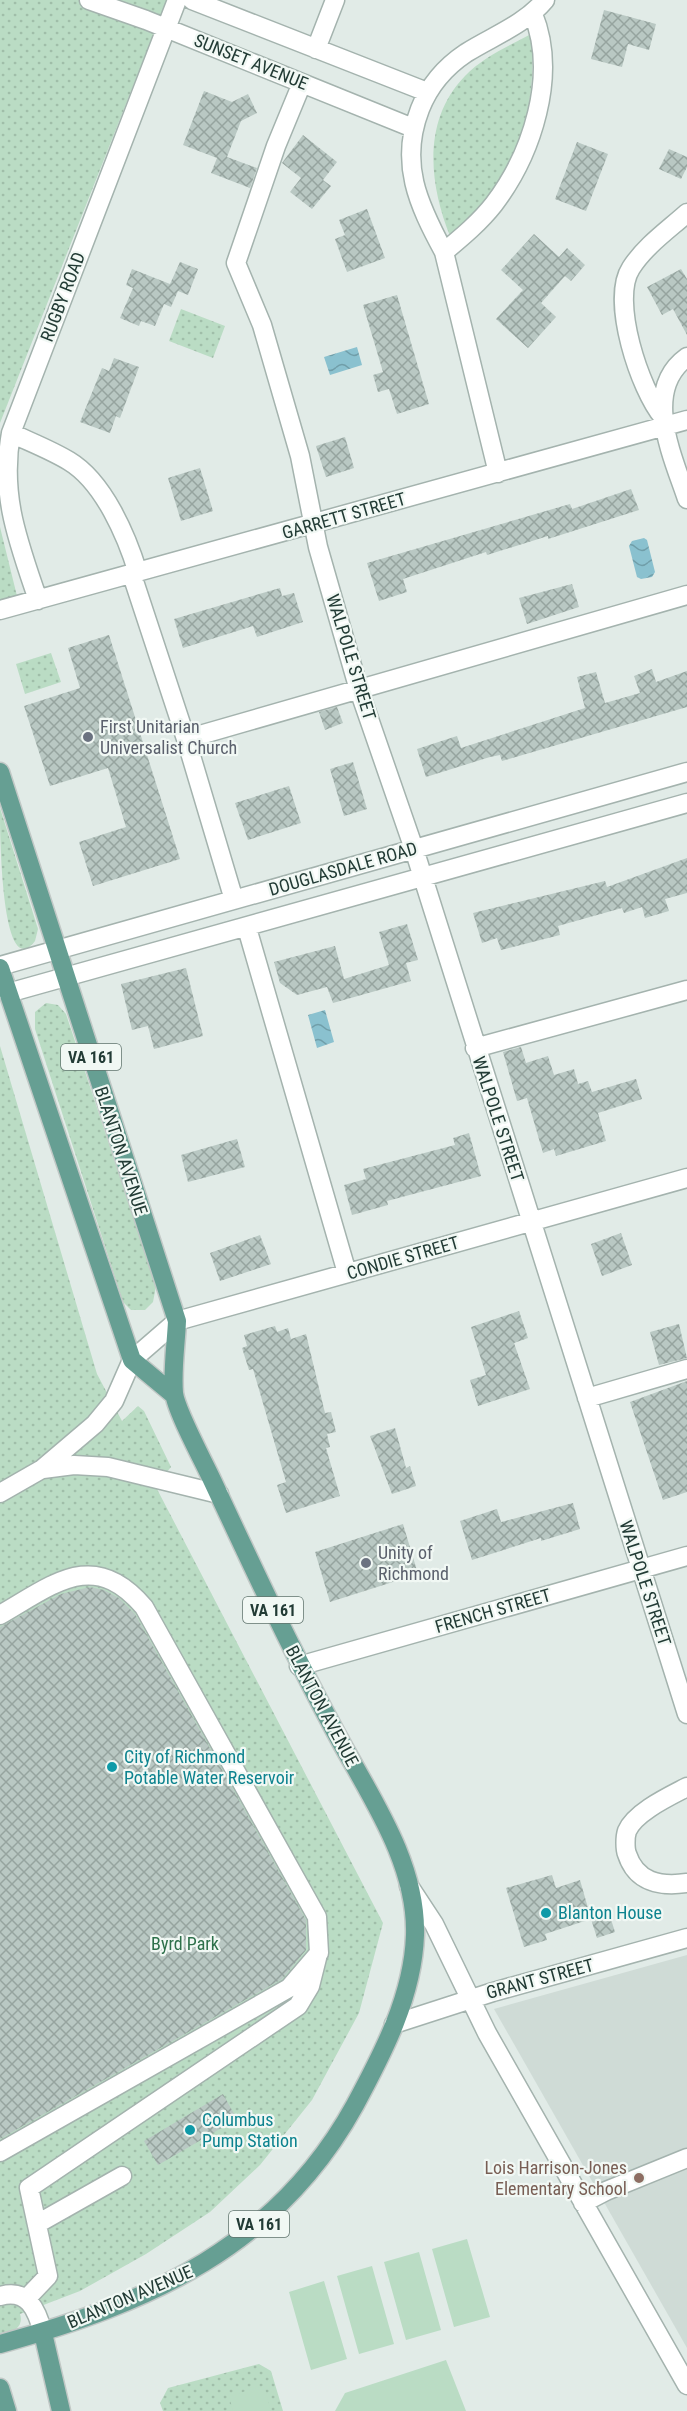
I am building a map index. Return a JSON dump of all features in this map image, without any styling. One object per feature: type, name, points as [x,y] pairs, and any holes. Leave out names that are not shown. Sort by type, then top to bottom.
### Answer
[{"type":"main road","name":"BLANTON AVENUE","points":[[0,772],[177,1321],[174,1395]]},
{"type":"main road","name":"VA 161","points":[[0,967],[132,1360]]},
{"type":"main road","name":"BLANTON AVENUE","points":[[0,2344],[43,2333],[130,2301],[220,2255],[259,2225],[305,2176],[340,2130],[378,2062],[394,2024],[413,1955],[415,1933],[410,1886],[389,1832],[299,1666],[174,1395],[132,1360]]},
{"type":"main road","points":[[43,2333],[61,2411]]},
{"type":"main road","points":[[0,2388],[7,2411]]},
{"type":"street","name":"SUNSET AVENUE","points":[[89,0],[167,28],[413,128]]},
{"type":"street","name":"RUGBY ROAD","points":[[38,600],[9,508],[6,460],[11,433],[177,0]]},
{"type":"street","name":"SUNSET AVENUE","points":[[192,0],[427,92]]},
{"type":"street","points":[[316,48],[335,0]]},
{"type":"street","points":[[498,473],[444,252],[426,219],[414,183],[409,157],[413,128],[427,92],[446,69],[464,55],[533,14],[545,0]]},
{"type":"street","points":[[444,252],[479,221],[505,188],[518,165],[534,121],[543,67],[540,33],[533,14]]},
{"type":"street","name":"WALPOLE STREET","points":[[302,83],[276,146],[236,263],[262,325],[300,456],[312,525],[359,690],[423,877],[475,1048],[687,1714]]},
{"type":"street","points":[[687,213],[651,245],[630,269],[623,304],[641,380],[663,422],[687,499]]},
{"type":"street","points":[[663,422],[663,402],[670,377],[687,357]]},
{"type":"street","name":"GARRETT STREET","points":[[0,610],[498,473],[663,422],[687,420]]},
{"type":"street","points":[[11,433],[71,462],[102,494],[127,536],[135,574],[234,900]]},
{"type":"street","points":[[186,739],[687,595]]},
{"type":"street","name":"DOUGLASDALE ROAD","points":[[0,967],[687,772]]},
{"type":"street","name":"DOUGLASDALE ROAD","points":[[8,993],[687,803]]},
{"type":"street","points":[[246,928],[347,1274]]},
{"type":"street","points":[[475,1048],[687,990]]},
{"type":"street","name":"CONDIE STREET","points":[[132,1360],[177,1321],[687,1178]]},
{"type":"street","points":[[0,1493],[42,1469],[95,1424],[114,1401],[132,1360]]},
{"type":"street","points":[[587,1398],[687,1369]]},
{"type":"street","points":[[42,1469],[74,1465],[108,1467],[219,1494]]},
{"type":"street","name":"FRENCH STREET","points":[[299,1666],[687,1556]]},
{"type":"street","points":[[0,1615],[61,1580],[76,1576],[107,1578],[128,1588],[144,1607],[317,1917],[319,1953],[310,1986],[298,2006],[29,2188],[48,2276],[27,2298]]},
{"type":"street","points":[[687,1787],[649,1808],[627,1830],[625,1850],[631,1866],[642,1879],[670,1886],[687,1882]]},
{"type":"street","name":"BLANTON AVENUE","points":[[410,1886],[434,1924],[471,1998],[583,2203],[687,2385]]},
{"type":"street","name":"GRANT STREET","points":[[394,2024],[471,1998],[687,1938]]},
{"type":"street","points":[[0,2152],[289,1988],[319,1953]]},
{"type":"street","points":[[583,2203],[606,2191],[687,2158]]},
{"type":"street","points":[[37,2224],[122,2176]]},
{"type":"street","points":[[0,2296],[8,2294],[27,2298],[34,2306],[43,2333]]},
{"type":"shaded area","name":"Lois Harrison-Jones Elementary School","points":[[687,1955],[687,2348],[494,2009]]},
{"type":"green space","points":[[0,0],[167,0],[0,423]]},
{"type":"green space","points":[[531,34],[531,92],[518,146],[506,172],[491,195],[472,217],[450,236],[437,195],[434,174],[436,132],[442,112],[451,93],[472,69],[496,52]]},
{"type":"green space","points":[[181,309],[225,326],[213,358],[169,341]]},
{"type":"green space","points":[[0,527],[17,596],[0,601]]},
{"type":"green space","points":[[51,653],[61,682],[25,694],[16,664]]},
{"type":"green space","points":[[0,808],[38,929],[35,941],[23,949],[15,941],[4,897]]},
{"type":"green space","points":[[46,1003],[58,1005],[66,1014],[156,1286],[153,1302],[145,1310],[131,1310],[123,1302],[35,1029],[35,1012]]},
{"type":"green space","name":"Byrd Park","points":[[0,1046],[97,1374],[122,1421],[138,1406],[144,1411],[171,1467],[166,1473],[145,1466],[383,1923],[359,2013],[312,2100],[260,2165],[210,2212],[146,2254],[80,2291],[20,2314],[19,2326],[10,2334],[0,2334]]},
{"type":"green space","points":[[467,2239],[490,2317],[454,2327],[432,2249]]},
{"type":"green space","points":[[419,2252],[441,2330],[406,2340],[384,2262]]},
{"type":"green space","points":[[372,2266],[394,2344],[359,2354],[337,2276]]},
{"type":"green space","points":[[324,2281],[347,2359],[311,2370],[289,2292]]},
{"type":"green space","points":[[446,2360],[466,2411],[335,2411],[345,2393]]},
{"type":"green space","points":[[259,2364],[271,2371],[283,2411],[163,2411],[160,2403],[168,2388]]},
{"type":"green space","points":[[264,2386],[271,2411],[233,2411],[229,2396]]},
{"type":"water","points":[[357,347],[362,365],[330,375],[324,357]]},
{"type":"water","points":[[644,538],[647,540],[655,572],[652,577],[641,579],[637,577],[629,546],[632,541]]},
{"type":"water","points":[[325,1010],[334,1042],[317,1048],[308,1015]]},
{"type":"building","points":[[604,10],[656,24],[649,50],[628,44],[622,67],[591,59]]},
{"type":"building","points":[[204,91],[232,102],[248,94],[257,113],[241,121],[227,157],[257,168],[250,188],[211,173],[217,158],[183,145]]},
{"type":"building","points":[[303,135],[337,162],[323,180],[331,186],[312,209],[290,192],[301,178],[282,163]]},
{"type":"building","points":[[577,142],[608,154],[586,211],[555,199]]},
{"type":"building","points":[[669,149],[687,157],[687,167],[681,179],[659,169]]},
{"type":"building","points":[[367,209],[385,258],[347,272],[335,239],[345,235],[339,220]]},
{"type":"building","points":[[534,234],[559,257],[567,248],[585,265],[571,281],[565,276],[541,303],[556,317],[528,348],[496,319],[523,290],[501,270]]},
{"type":"building","points":[[180,262],[198,269],[188,295],[178,291],[171,307],[164,304],[155,326],[141,321],[139,326],[120,318],[133,288],[126,285],[132,269],[170,284]]},
{"type":"building","points":[[681,269],[687,279],[687,335],[673,309],[662,315],[647,287]]},
{"type":"building","points":[[397,295],[429,404],[397,414],[389,389],[378,392],[373,375],[383,372],[363,305]]},
{"type":"building","points":[[114,358],[139,367],[120,418],[116,416],[110,433],[80,422],[102,368],[109,371]]},
{"type":"building","points":[[345,437],[354,468],[326,477],[316,446]]},
{"type":"building","points":[[200,468],[213,511],[181,521],[168,478]]},
{"type":"building","points":[[631,489],[639,510],[548,539],[548,536],[487,555],[486,552],[403,579],[407,592],[379,601],[367,563],[570,504],[572,509]]},
{"type":"building","points":[[572,584],[579,607],[527,624],[519,598]]},
{"type":"building","points":[[280,588],[282,596],[294,593],[303,622],[257,637],[253,626],[183,648],[174,619]]},
{"type":"building","name":"First Unitarian Universalist Church","points":[[109,635],[180,859],[93,886],[79,842],[126,827],[108,768],[50,786],[24,706],[80,688],[68,648]]},
{"type":"building","points":[[652,669],[656,682],[687,671],[687,707],[502,761],[500,755],[490,757],[426,777],[417,749],[457,736],[461,748],[585,708],[577,677],[596,672],[605,703],[640,693],[634,676]]},
{"type":"building","points":[[337,707],[343,723],[325,730],[319,712]]},
{"type":"building","points":[[353,762],[367,809],[344,816],[330,769]]},
{"type":"building","points":[[289,786],[301,823],[248,840],[235,803]]},
{"type":"building","points":[[687,858],[687,893],[665,899],[669,911],[645,918],[642,907],[624,913],[622,908],[558,926],[560,935],[501,950],[497,938],[482,943],[473,913],[605,881],[607,887]]},
{"type":"building","points":[[407,924],[418,960],[406,963],[411,981],[333,1003],[327,987],[297,995],[280,983],[274,962],[335,946],[344,979],[389,965],[379,932]]},
{"type":"building","points":[[186,968],[203,1036],[154,1049],[148,1026],[132,1030],[121,984]]},
{"type":"building","points":[[521,1047],[526,1063],[548,1056],[554,1075],[574,1069],[578,1084],[588,1081],[592,1092],[636,1079],[642,1099],[598,1113],[606,1141],[556,1156],[554,1149],[543,1153],[527,1098],[517,1101],[503,1052]]},
{"type":"building","points":[[469,1133],[481,1176],[387,1201],[388,1205],[352,1215],[344,1185],[366,1179],[363,1169],[455,1145],[453,1138]]},
{"type":"building","points":[[237,1139],[245,1167],[188,1182],[181,1155]]},
{"type":"building","points":[[621,1233],[632,1265],[602,1276],[591,1244]]},
{"type":"building","points":[[260,1235],[271,1264],[220,1281],[210,1253]]},
{"type":"building","points":[[519,1311],[528,1338],[514,1343],[530,1389],[478,1406],[470,1380],[486,1375],[471,1327]]},
{"type":"building","points":[[679,1324],[687,1358],[659,1365],[650,1332]]},
{"type":"building","points":[[275,1326],[277,1332],[288,1328],[291,1339],[306,1334],[325,1413],[331,1412],[336,1432],[327,1434],[330,1447],[326,1448],[340,1496],[286,1513],[277,1485],[286,1482],[253,1369],[249,1370],[242,1348],[247,1346],[244,1335]]},
{"type":"building","points":[[687,1381],[687,1492],[663,1500],[630,1402]]},
{"type":"building","points":[[395,1428],[406,1468],[410,1466],[416,1486],[392,1494],[370,1436]]},
{"type":"building","points":[[573,1503],[580,1529],[541,1541],[541,1538],[472,1560],[460,1521],[497,1509],[501,1522]]},
{"type":"building","name":"Unity of Richmond","points":[[403,1524],[418,1574],[330,1602],[315,1552]]},
{"type":"building","name":"City of Richmond Potable Water Reservoir","points":[[90,1587],[104,1590],[119,1598],[135,1614],[306,1920],[306,1950],[282,1979],[0,2139],[0,1627],[61,1594]]},
{"type":"building","name":"Blanton House","points":[[552,1875],[556,1888],[580,1880],[590,1915],[608,1910],[615,1932],[597,1938],[591,1919],[545,1934],[547,1940],[524,1947],[506,1888]]},
{"type":"building","name":"Columbus Pump Station","points":[[223,2094],[237,2119],[158,2165],[144,2141]]},
{"type":"place","name":"First Unitarian Universalist Church","points":[[88,737]]},
{"type":"place","name":"Unity of Richmond","points":[[366,1563]]},
{"type":"place","name":"City of Richmond Potable Water Reservoir","points":[[112,1767]]},
{"type":"place","name":"Blanton House","points":[[546,1913]]},
{"type":"place","name":"Columbus Pump Station","points":[[190,2130]]},
{"type":"place","name":"Lois Harrison-Jones Elementary School","points":[[639,2178]]}]
